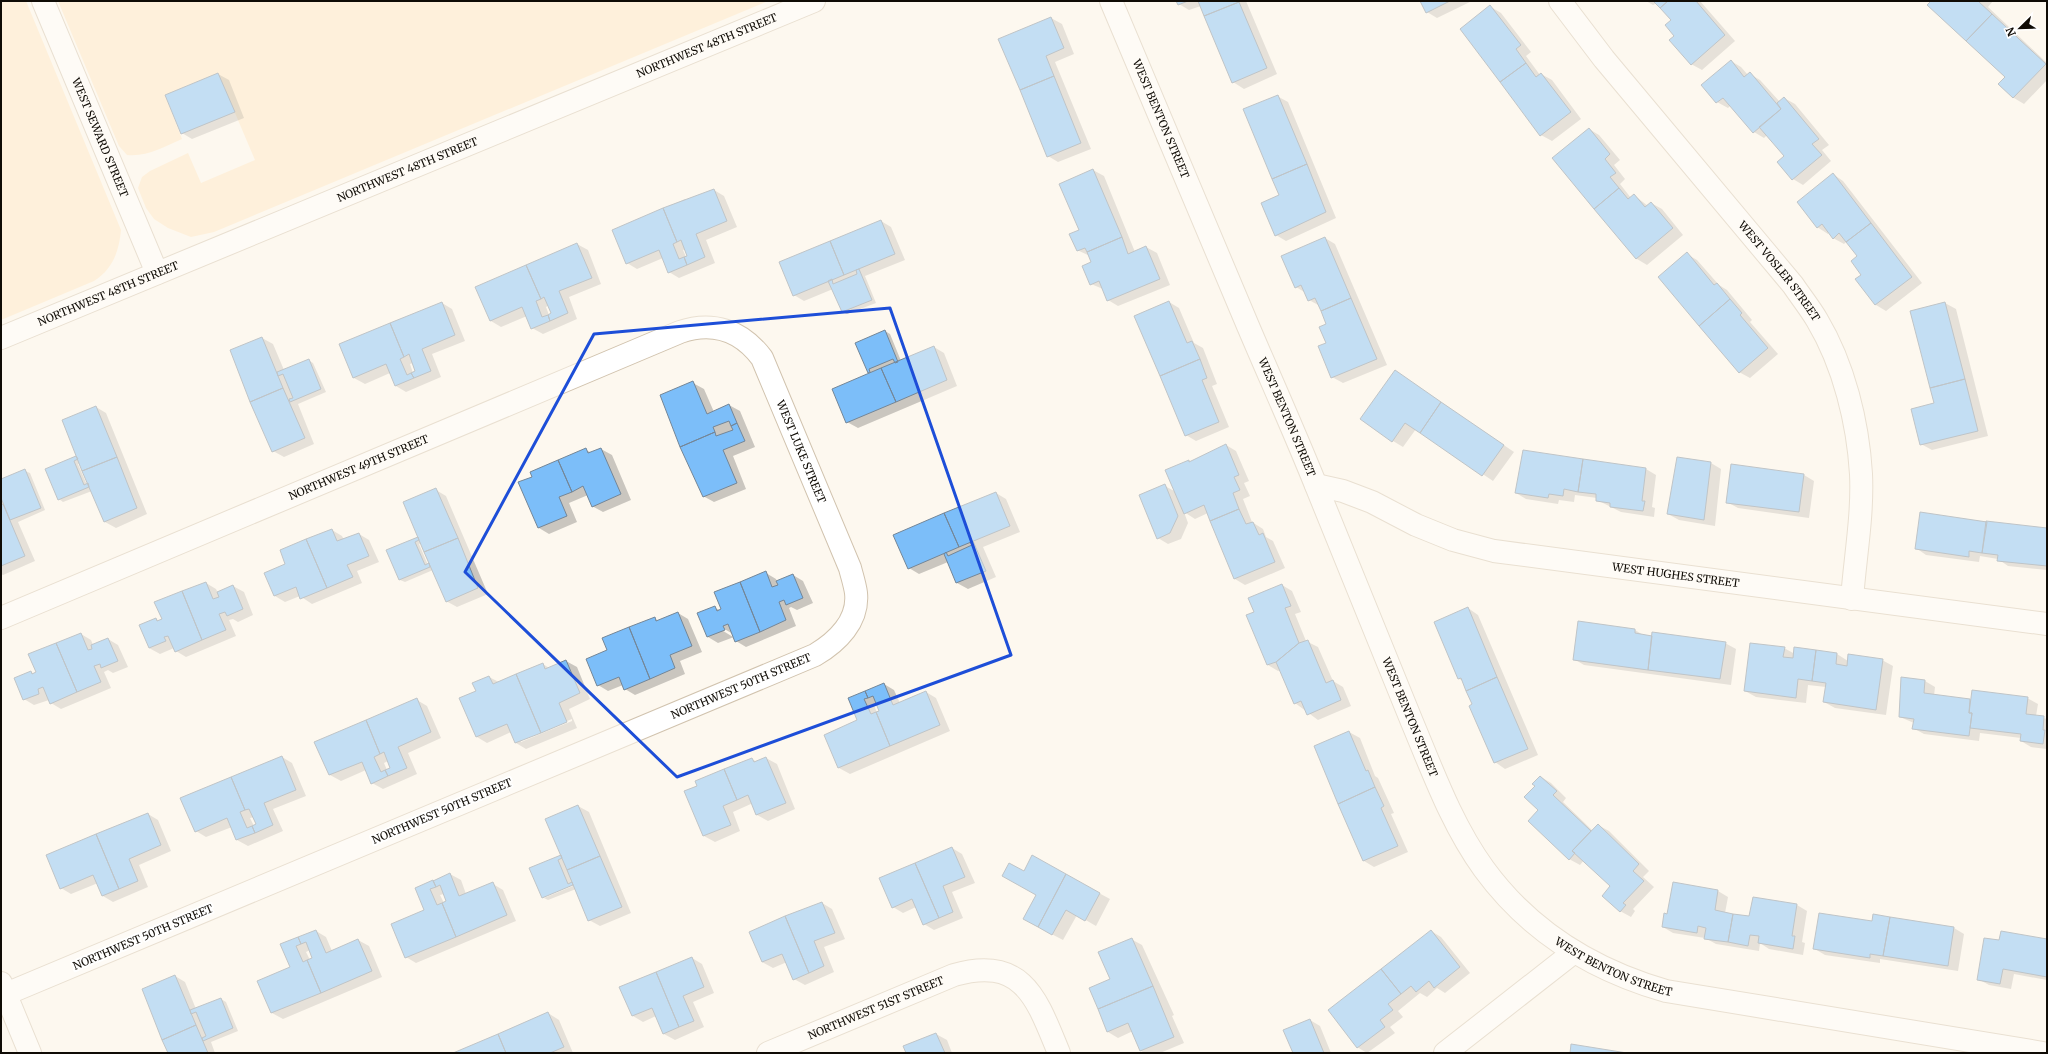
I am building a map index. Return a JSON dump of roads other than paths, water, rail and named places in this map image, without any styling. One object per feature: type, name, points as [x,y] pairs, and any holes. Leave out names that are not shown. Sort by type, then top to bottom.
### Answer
[{"type":"street","name":"WEST SEWARD STREET","points":[[43,1],[157,274]]},
{"type":"street","name":"NORTHWEST 48TH STREET","points":[[1,338],[814,1]]},
{"type":"street","name":"WEST BENTON STREET","points":[[1111,1],[1316,485],[1356,589],[1451,813],[1486,872],[1520,910],[1557,941],[1614,974],[1666,991],[2043,1053]]},
{"type":"street","name":"WEST VOSLER STREET","points":[[1560,1],[1604,59],[1793,285],[1818,321],[1829,343],[1847,394],[1859,450],[1861,502],[1852,599]]},
{"type":"street","name":"NORTHWEST 49TH STREET","points":[[1,618],[680,332],[702,327],[718,328]]},
{"type":"street","name":"WEST LUKE STREET","points":[[718,328],[729,331],[747,341],[755,349],[767,368],[850,568],[856,598]]},
{"type":"street","name":"WEST HUGHES STREET","points":[[1316,485],[1343,491],[1372,502],[1416,525],[1453,540],[1494,551],[2047,624]]},
{"type":"street","name":"NORTHWEST 50TH STREET","points":[[3,991],[815,655],[832,645],[844,632],[851,618],[856,598]]},
{"type":"street","points":[[1444,1053],[1574,952]]},
{"type":"street","name":"NORTHWEST 51ST STREET","points":[[768,1053],[954,975],[967,971],[987,970],[1011,976],[1029,991],[1041,1010],[1059,1053]]},
{"type":"street","points":[[3,991],[30,1053]]}]
